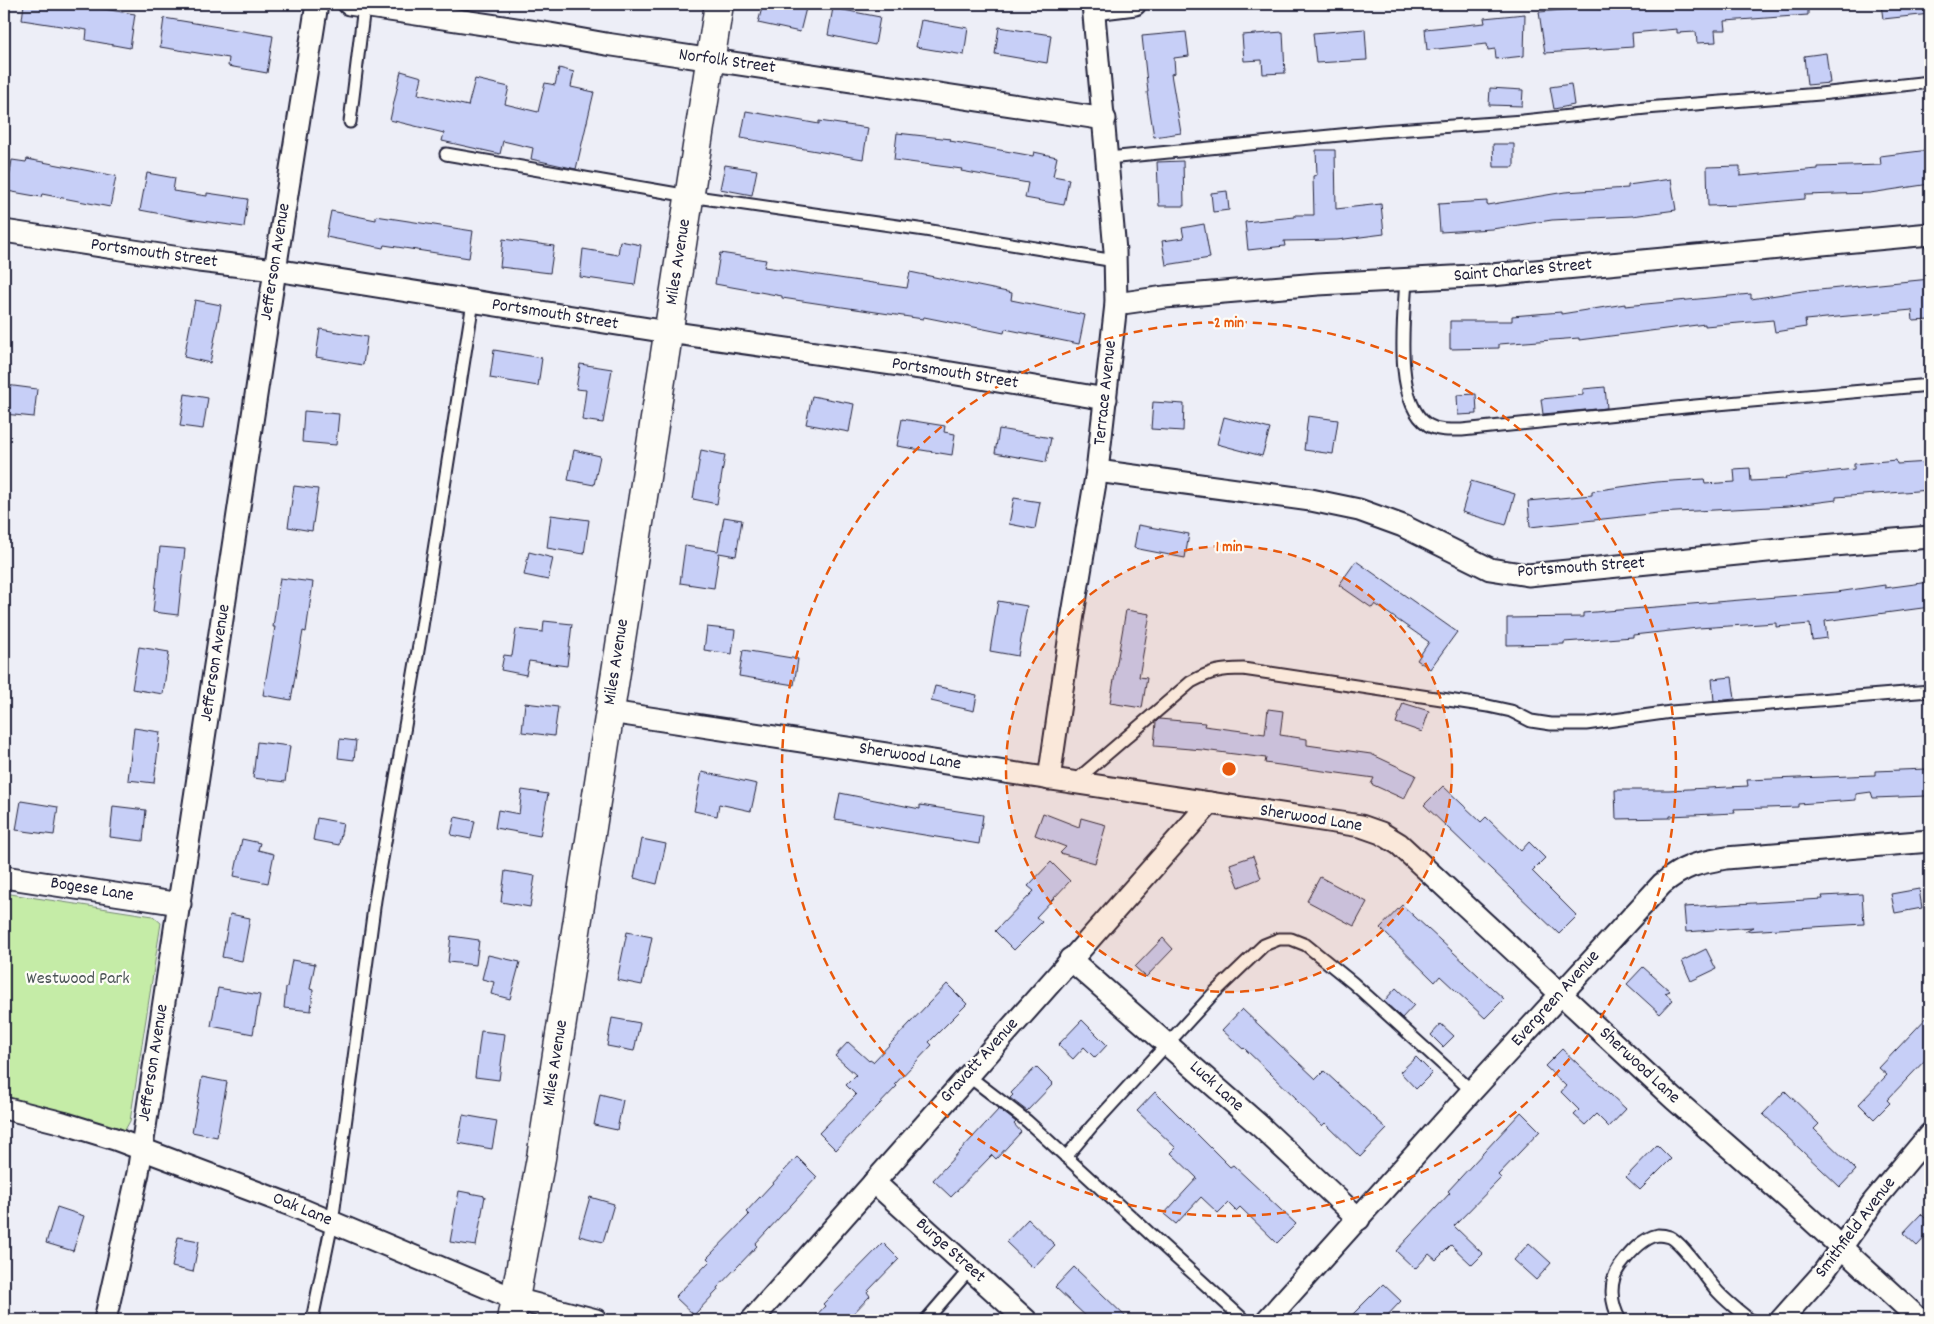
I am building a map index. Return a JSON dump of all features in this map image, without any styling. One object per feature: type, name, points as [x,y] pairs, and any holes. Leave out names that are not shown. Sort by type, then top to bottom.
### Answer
[{"type":"street","name":"Jefferson Avenue","points":[[105,1320],[138,1173],[317,4]]},
{"type":"street","name":"Miles Avenue","points":[[513,1310],[541,1158],[719,4]]},
{"type":"street","points":[[1094,6],[1136,4]]},
{"type":"street","name":"Norfolk Street","points":[[356,5],[1105,119]]},
{"type":"street","name":"Terrace Avenue","points":[[1049,779],[1073,614],[1097,471],[1116,304],[1108,158],[1094,6]]},
{"type":"street","name":"Portsmouth Street","points":[[4,231],[199,261],[275,270],[668,332],[921,368],[1106,399]]},
{"type":"street","name":"Saint Charles Street","points":[[1116,304],[1165,297],[1290,286],[1491,275],[1930,234]]},
{"type":"street","name":"Portsmouth Street","points":[[1097,471],[1310,500],[1359,510],[1403,526],[1490,569],[1504,573],[1528,575],[1930,537]]},
{"type":"street","name":"Sherwood Lane","points":[[610,712],[930,759],[1073,783],[1361,826],[1381,833],[1399,844],[1674,1099],[1920,1320]]},
{"type":"street","name":"Gravatt Avenue","points":[[752,1320],[967,1075],[1210,803]]},
{"type":"street","name":"Evergreen Avenue","points":[[1267,1320],[1472,1091],[1662,884],[1676,872],[1693,864],[1726,858],[1930,841]]},
{"type":"street","name":"Bogese Lane","points":[[4,876],[180,904]]},
{"type":"street","name":"Luck Lane","points":[[1070,959],[1260,1126],[1359,1219]]},
{"type":"street","name":"Oak Lane","points":[[4,1108],[63,1123],[141,1148],[291,1205],[513,1310],[596,1320]]},
{"type":"street","name":"Smithfield Avenue","points":[[1781,1320],[1823,1273],[1874,1201],[1930,1134]]},
{"type":"street","name":"Burge Street","points":[[874,1182],[1026,1320]]},
{"type":"lane","points":[[350,122],[356,5]]},
{"type":"lane","points":[[1108,158],[1351,134],[1820,94],[1930,82]]},
{"type":"lane","points":[[446,154],[689,196],[915,228],[1115,261]]},
{"type":"lane","points":[[1406,280],[1403,347],[1405,375],[1411,403],[1418,416],[1428,425],[1440,430],[1462,430],[1714,404],[1930,385]]},
{"type":"lane","points":[[312,1320],[332,1223],[375,900],[421,632],[473,302]]},
{"type":"lane","points":[[1073,783],[1191,682],[1207,673],[1222,669],[1243,669],[1488,706],[1511,711],[1532,720],[1551,724],[1586,724],[1671,712],[1930,690]]},
{"type":"lane","points":[[1066,1157],[1214,993],[1264,945],[1279,939],[1291,939],[1306,945],[1353,983],[1472,1091]]},
{"type":"lane","points":[[967,1075],[1027,1121],[1244,1320]]},
{"type":"lane","points":[[1620,1320],[1616,1313],[1612,1294],[1614,1274],[1630,1254],[1646,1240],[1659,1235],[1670,1237],[1682,1248],[1719,1294],[1750,1320]]},
{"type":"lane","points":[[926,1320],[970,1269]]},
{"type":"green space","name":"Westwood Park","points":[[4,893],[153,916],[161,923],[130,1121],[125,1130],[4,1097]]},
{"type":"building","points":[[24,4],[72,4],[135,14],[130,48],[86,40],[87,30],[22,20]]},
{"type":"building","points":[[763,4],[807,4],[800,32],[758,23]]},
{"type":"building","points":[[1676,4],[1808,4],[1808,15],[1725,21],[1726,30],[1715,30],[1716,42],[1697,43],[1696,32],[1677,33],[1677,29],[1632,33],[1633,47],[1545,53],[1539,12],[1598,7],[1598,9]]},
{"type":"building","points":[[1881,4],[1930,4],[1930,14],[1883,19]]},
{"type":"building","points":[[833,8],[880,17],[875,45],[828,35]]},
{"type":"building","points":[[1525,14],[1524,56],[1496,59],[1495,49],[1488,50],[1487,44],[1427,50],[1425,29],[1485,23],[1484,18]]},
{"type":"building","points":[[164,18],[273,36],[267,73],[228,66],[229,58],[160,47]]},
{"type":"building","points":[[921,20],[968,28],[964,55],[916,47]]},
{"type":"building","points":[[999,27],[1051,35],[1047,63],[995,54]]},
{"type":"building","points":[[1365,29],[1367,60],[1316,63],[1313,33]]},
{"type":"building","points":[[1186,32],[1189,56],[1174,58],[1175,73],[1171,74],[1181,133],[1154,137],[1147,92],[1142,36]]},
{"type":"building","points":[[1283,32],[1285,73],[1263,74],[1262,60],[1244,61],[1242,35]]},
{"type":"building","points":[[1826,53],[1830,83],[1807,85],[1804,56]]},
{"type":"building","points":[[559,68],[574,72],[571,87],[594,92],[576,169],[531,159],[533,148],[503,141],[500,154],[442,141],[444,133],[390,120],[401,71],[422,77],[418,94],[468,106],[475,79],[509,87],[505,104],[538,112],[545,83],[555,85]]},
{"type":"building","points":[[1571,84],[1574,105],[1554,109],[1550,87]]},
{"type":"building","points":[[1490,88],[1523,90],[1522,106],[1489,105]]},
{"type":"building","points":[[746,111],[819,124],[819,121],[868,128],[863,159],[741,138]]},
{"type":"building","points":[[897,133],[951,139],[950,141],[1033,156],[1034,152],[1057,157],[1053,176],[1069,179],[1064,205],[1025,198],[1028,183],[961,171],[962,169],[894,160]]},
{"type":"building","points":[[1493,144],[1514,144],[1514,167],[1494,167]]},
{"type":"building","points":[[1316,150],[1335,150],[1336,209],[1381,204],[1384,234],[1337,240],[1284,241],[1285,246],[1248,250],[1245,222],[1295,217],[1295,215],[1314,215],[1313,176],[1317,175]]},
{"type":"building","points":[[1929,150],[1930,184],[1870,193],[1805,195],[1805,199],[1708,206],[1707,167],[1740,166],[1740,176],[1818,169],[1818,167],[1881,165],[1880,156]]},
{"type":"building","points":[[27,159],[116,176],[110,207],[42,194],[41,197],[7,191],[12,160],[26,162]]},
{"type":"building","points":[[1183,161],[1184,206],[1159,206],[1157,162]]},
{"type":"building","points":[[725,165],[757,170],[752,195],[720,189]]},
{"type":"building","points":[[147,173],[175,178],[173,191],[207,196],[207,193],[248,199],[244,227],[140,210]]},
{"type":"building","points":[[1671,179],[1676,210],[1632,216],[1552,220],[1492,229],[1440,232],[1438,204],[1487,201],[1487,205],[1565,192],[1628,188],[1628,185]]},
{"type":"building","points":[[1227,191],[1229,210],[1213,212],[1211,193]]},
{"type":"building","points":[[331,211],[376,220],[376,216],[473,231],[469,258],[384,245],[383,248],[326,237]]},
{"type":"building","points":[[1204,224],[1210,258],[1166,265],[1162,241],[1184,238],[1182,228]]},
{"type":"building","points":[[503,239],[554,246],[550,273],[500,267]]},
{"type":"building","points":[[620,241],[641,245],[635,285],[580,277],[583,249],[618,255]]},
{"type":"building","points":[[720,253],[766,260],[764,267],[907,288],[910,272],[1012,293],[1011,300],[1085,315],[1079,344],[1005,329],[1004,333],[924,317],[923,319],[782,298],[782,296],[715,284]]},
{"type":"building","points":[[1930,279],[1930,320],[1913,321],[1912,310],[1805,320],[1806,327],[1775,332],[1773,320],[1705,326],[1705,324],[1579,340],[1579,338],[1499,344],[1499,348],[1450,349],[1450,321],[1512,321],[1512,316],[1561,312],[1561,314],[1625,304],[1625,306],[1751,294],[1751,299],[1809,290]]},
{"type":"building","points":[[195,300],[221,305],[210,363],[184,357]]},
{"type":"building","points":[[320,329],[367,337],[363,365],[316,357]]},
{"type":"building","points":[[494,350],[542,358],[538,386],[490,378]]},
{"type":"building","points":[[580,364],[612,369],[603,423],[582,420],[586,390],[576,389]]},
{"type":"building","points":[[6,385],[37,389],[34,417],[4,414]]},
{"type":"building","points":[[1605,387],[1607,408],[1543,414],[1541,399],[1583,395],[1583,389]]},
{"type":"building","points":[[185,394],[208,398],[203,429],[180,426]]},
{"type":"building","points":[[1476,394],[1477,414],[1458,415],[1457,395]]},
{"type":"building","points":[[812,396],[854,404],[849,432],[806,424]]},
{"type":"building","points":[[1153,402],[1184,404],[1183,431],[1151,429]]},
{"type":"building","points":[[304,411],[339,414],[336,445],[302,442]]},
{"type":"building","points":[[1308,416],[1338,420],[1333,454],[1304,450]]},
{"type":"building","points":[[1224,417],[1270,429],[1262,456],[1217,444]]},
{"type":"building","points":[[902,419],[945,426],[944,432],[955,434],[952,455],[897,446]]},
{"type":"building","points":[[999,429],[1051,438],[1046,462],[995,453]]},
{"type":"building","points":[[574,450],[600,456],[594,485],[568,480]]},
{"type":"building","points":[[701,450],[725,455],[717,504],[693,499]]},
{"type":"building","points":[[1896,460],[1897,464],[1930,462],[1930,490],[1836,497],[1836,500],[1789,506],[1658,513],[1530,527],[1528,501],[1592,495],[1592,491],[1656,482],[1704,479],[1705,484],[1735,482],[1734,469],[1750,468],[1751,481],[1786,479],[1785,477],[1854,469],[1854,464]]},
{"type":"building","points":[[1471,481],[1515,494],[1506,525],[1462,512]]},
{"type":"building","points":[[294,486],[318,489],[312,531],[288,527]]},
{"type":"building","points":[[1014,498],[1040,502],[1035,529],[1009,524]]},
{"type":"building","points":[[551,515],[589,520],[584,554],[547,548]]},
{"type":"building","points":[[724,517],[742,520],[736,556],[719,553],[714,588],[680,583],[685,546],[718,551]]},
{"type":"building","points":[[1138,525],[1189,534],[1185,558],[1134,548]]},
{"type":"building","points":[[160,547],[185,549],[178,615],[153,612]]},
{"type":"building","points":[[529,552],[553,558],[548,580],[524,575]]},
{"type":"building","points":[[1356,561],[1457,632],[1430,669],[1417,660],[1429,642],[1375,604],[1372,608],[1339,585]]},
{"type":"building","points":[[280,578],[313,582],[306,632],[303,631],[291,700],[263,695],[275,627],[273,627]]},
{"type":"building","points":[[1930,582],[1930,607],[1825,621],[1827,638],[1812,640],[1810,624],[1776,627],[1776,623],[1698,628],[1633,635],[1633,637],[1564,642],[1564,644],[1507,645],[1507,618],[1583,617],[1583,613],[1837,592],[1885,585],[1885,588]]},
{"type":"building","points":[[998,601],[1027,606],[1018,656],[990,651]]},
{"type":"building","points":[[1126,610],[1150,614],[1139,677],[1147,678],[1142,708],[1110,703]]},
{"type":"building","points":[[544,621],[572,624],[567,666],[529,661],[526,675],[501,670],[504,655],[512,656],[516,629],[543,632]]},
{"type":"building","points":[[707,627],[735,630],[732,654],[704,650]]},
{"type":"building","points":[[139,647],[169,652],[163,694],[132,689]]},
{"type":"building","points":[[743,650],[798,659],[794,685],[739,676]]},
{"type":"building","points":[[1732,677],[1735,699],[1714,701],[1712,679]]},
{"type":"building","points":[[935,686],[977,695],[974,711],[931,701]]},
{"type":"building","points":[[525,703],[558,707],[554,736],[522,732]]},
{"type":"building","points":[[1403,703],[1429,711],[1422,732],[1396,723]]},
{"type":"building","points":[[1268,709],[1283,711],[1280,735],[1307,739],[1307,745],[1371,754],[1416,775],[1404,799],[1371,784],[1374,778],[1265,763],[1266,758],[1154,746],[1156,722],[1159,719],[1205,723],[1204,726],[1265,734]]},
{"type":"building","points":[[134,728],[160,732],[154,783],[128,780]]},
{"type":"building","points":[[340,739],[356,741],[354,760],[338,758]]},
{"type":"building","points":[[257,742],[290,746],[285,782],[253,778]]},
{"type":"building","points":[[1926,769],[1927,796],[1873,798],[1871,792],[1856,794],[1856,800],[1798,804],[1798,807],[1734,809],[1735,813],[1670,816],[1670,818],[1616,819],[1615,790],[1669,790],[1748,786],[1747,780],[1875,775],[1875,771]]},
{"type":"building","points":[[702,772],[757,784],[751,811],[719,804],[717,816],[694,811]]},
{"type":"building","points":[[1443,786],[1481,822],[1486,817],[1521,851],[1529,842],[1545,858],[1532,871],[1577,916],[1559,934],[1424,805]]},
{"type":"building","points":[[522,790],[548,794],[540,836],[495,828],[498,810],[519,814]]},
{"type":"building","points":[[840,793],[920,809],[920,805],[983,815],[979,844],[835,819]]},
{"type":"building","points":[[21,801],[58,807],[54,835],[16,830]]},
{"type":"building","points":[[113,806],[146,810],[143,841],[110,837]]},
{"type":"building","points":[[1043,813],[1079,827],[1081,818],[1106,825],[1095,863],[1060,853],[1066,847],[1035,835]]},
{"type":"building","points":[[455,817],[475,821],[471,839],[451,835]]},
{"type":"building","points":[[317,818],[343,823],[339,845],[313,840]]},
{"type":"building","points":[[242,839],[260,843],[258,850],[274,854],[268,883],[234,876]]},
{"type":"building","points":[[642,839],[666,844],[657,884],[634,878]]},
{"type":"building","points":[[1253,856],[1261,878],[1239,887],[1230,864]]},
{"type":"building","points":[[1051,862],[1070,881],[1036,917],[1042,922],[1014,950],[995,931],[1034,891],[1028,886]]},
{"type":"building","points":[[505,871],[535,876],[530,907],[501,902]]},
{"type":"building","points":[[1320,877],[1367,902],[1354,926],[1307,901]]},
{"type":"building","points":[[1919,889],[1922,908],[1895,913],[1891,894]]},
{"type":"building","points":[[1862,894],[1864,924],[1745,931],[1753,927],[1686,932],[1684,907],[1823,899],[1822,896]]},
{"type":"building","points":[[1402,905],[1504,999],[1485,1018],[1440,976],[1435,982],[1380,928]]},
{"type":"building","points":[[230,914],[250,918],[242,961],[222,957]]},
{"type":"building","points":[[627,932],[652,937],[642,985],[617,980]]},
{"type":"building","points":[[451,936],[479,940],[476,965],[448,962]]},
{"type":"building","points":[[1163,938],[1173,949],[1146,977],[1135,967]]},
{"type":"building","points":[[1706,949],[1716,969],[1691,981],[1682,961]]},
{"type":"building","points":[[488,955],[520,962],[510,999],[491,994],[494,982],[482,979]]},
{"type":"building","points":[[292,960],[315,964],[310,989],[313,990],[311,1011],[284,1008]]},
{"type":"building","points":[[1643,967],[1670,991],[1665,993],[1673,1000],[1660,1014],[1627,984]]},
{"type":"building","points":[[947,984],[967,1004],[929,1042],[932,1045],[895,1084],[897,1086],[836,1150],[819,1133],[856,1095],[846,1085],[856,1075],[835,1056],[848,1042],[869,1061],[873,1062]]},
{"type":"building","points":[[218,988],[260,995],[253,1034],[211,1026]]},
{"type":"building","points":[[1396,988],[1414,1005],[1402,1018],[1384,1001]]},
{"type":"building","points":[[1242,1009],[1316,1079],[1324,1071],[1387,1129],[1360,1157],[1325,1123],[1322,1126],[1244,1048],[1222,1030]]},
{"type":"building","points":[[1930,1014],[1930,1055],[1887,1100],[1890,1103],[1874,1119],[1859,1104],[1887,1075],[1879,1068]]},
{"type":"building","points":[[612,1018],[640,1023],[634,1051],[607,1046]]},
{"type":"building","points":[[1082,1020],[1107,1045],[1095,1058],[1084,1047],[1073,1059],[1058,1045]]},
{"type":"building","points":[[1441,1024],[1454,1036],[1443,1047],[1431,1035]]},
{"type":"building","points":[[481,1031],[505,1034],[499,1080],[475,1077]]},
{"type":"building","points":[[1562,1049],[1626,1109],[1609,1127],[1596,1114],[1585,1125],[1574,1115],[1579,1110],[1561,1092],[1566,1086],[1545,1066]]},
{"type":"building","points":[[1416,1057],[1432,1073],[1416,1089],[1400,1072]]},
{"type":"building","points":[[1036,1067],[1053,1084],[1027,1111],[1010,1098],[1013,1095],[1011,1093]]},
{"type":"building","points":[[202,1077],[227,1082],[217,1137],[192,1132]]},
{"type":"building","points":[[1785,1091],[1819,1124],[1814,1129],[1856,1170],[1840,1187],[1763,1114]]},
{"type":"building","points":[[1155,1092],[1230,1167],[1233,1165],[1296,1224],[1277,1243],[1240,1207],[1236,1211],[1228,1203],[1218,1213],[1201,1197],[1176,1224],[1164,1214],[1197,1178],[1171,1153],[1176,1148],[1137,1111]]},
{"type":"building","points":[[600,1094],[623,1100],[617,1130],[594,1125]]},
{"type":"building","points":[[999,1109],[1016,1122],[1014,1124],[1021,1132],[996,1159],[992,1155],[951,1197],[933,1180]]},
{"type":"building","points":[[1521,1112],[1540,1131],[1498,1175],[1501,1178],[1454,1226],[1483,1254],[1472,1265],[1451,1245],[1436,1260],[1429,1254],[1415,1269],[1396,1251]]},
{"type":"building","points":[[463,1115],[497,1121],[492,1149],[458,1143]]},
{"type":"building","points":[[1657,1145],[1671,1159],[1640,1190],[1626,1177]]},
{"type":"building","points":[[797,1157],[817,1177],[755,1244],[757,1246],[694,1315],[675,1297],[710,1261],[707,1258],[749,1215],[746,1212]]},
{"type":"building","points":[[459,1191],[485,1196],[476,1246],[450,1242]]},
{"type":"building","points":[[590,1197],[614,1204],[603,1242],[579,1236]]},
{"type":"building","points":[[57,1207],[84,1216],[73,1251],[46,1243]]},
{"type":"building","points":[[1921,1214],[1930,1223],[1930,1232],[1917,1246],[1903,1233]]},
{"type":"building","points":[[1028,1219],[1055,1245],[1033,1268],[1006,1242]]},
{"type":"building","points":[[178,1237],[199,1241],[193,1272],[172,1267]]},
{"type":"building","points":[[883,1243],[899,1259],[867,1292],[870,1296],[847,1320],[812,1320],[825,1306],[823,1304]]},
{"type":"building","points":[[1529,1243],[1551,1263],[1536,1280],[1514,1260]]},
{"type":"building","points":[[1074,1267],[1129,1320],[1090,1320],[1055,1287]]},
{"type":"building","points":[[1383,1284],[1401,1301],[1383,1320],[1347,1320]]}]
